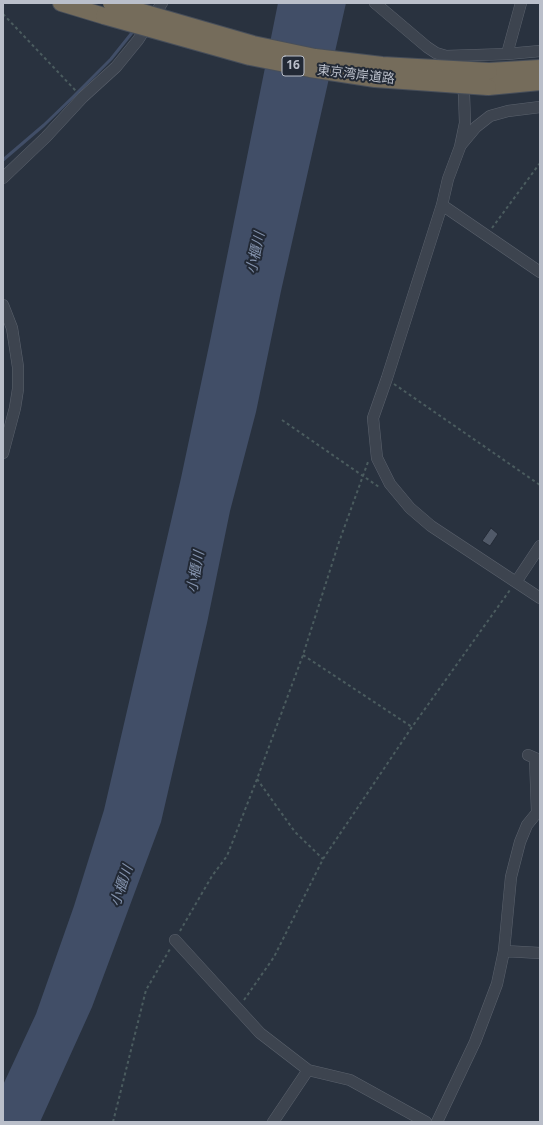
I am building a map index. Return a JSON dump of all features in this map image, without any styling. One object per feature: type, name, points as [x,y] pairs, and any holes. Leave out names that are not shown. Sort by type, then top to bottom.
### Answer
[{"type":"highway","name":"東京湾岸道路","points":[[61,3],[107,10],[250,57],[310,69],[375,79],[489,79],[540,82]]},
{"type":"highway","name":"東京湾岸道路","points":[[489,79],[540,68]]},
{"type":"street","points":[[3,178],[46,137],[83,97],[116,67],[138,40],[162,3]]},
{"type":"street","points":[[374,3],[427,47],[436,53],[446,56],[507,54],[540,51]]},
{"type":"street","points":[[507,54],[521,3]]},
{"type":"street","points":[[446,56],[454,63],[464,94],[465,123],[460,147],[448,179],[442,205],[373,418],[377,458],[385,476],[397,494],[410,508],[431,526],[540,598]]},
{"type":"street","points":[[460,147],[476,128],[490,116],[508,111],[540,107]]},
{"type":"street","points":[[442,205],[540,272]]},
{"type":"street","points":[[3,306],[12,328],[18,367],[15,408],[3,453]]},
{"type":"street","points":[[516,582],[540,546]]},
{"type":"street","points":[[437,1122],[456,1083],[497,984],[504,951],[511,877],[520,842],[527,825],[538,811],[535,758],[528,756]]},
{"type":"street","points":[[175,940],[260,1033],[308,1070],[350,1080],[426,1122]]},
{"type":"street","points":[[504,951],[540,953]]},
{"type":"street","points":[[273,1122],[308,1070]]},
{"type":"path","points":[[3,14],[83,97]]},
{"type":"path","points":[[487,235],[540,163]]},
{"type":"path","points":[[387,378],[540,485]]},
{"type":"path","points":[[282,420],[380,487]]},
{"type":"path","points":[[112,1122],[146,990],[212,876],[227,856],[303,655],[339,542],[375,442]]},
{"type":"path","points":[[238,1008],[274,957],[324,858],[412,727],[516,582]]},
{"type":"path","points":[[303,655],[412,727]]},
{"type":"path","points":[[257,779],[295,832],[324,858]]},
{"type":"water","name":"小櫃川","points":[[278,3],[346,3],[281,291],[256,412],[230,511],[207,623],[161,822],[92,1007],[40,1122],[3,1122],[3,1085],[36,1014],[74,906],[104,810],[181,478]]},
{"type":"building","points":[[491,528],[498,534],[490,546],[482,541]]},
{"type":"waterway","points":[[3,160],[44,125],[72,98],[111,59],[135,29]]}]
